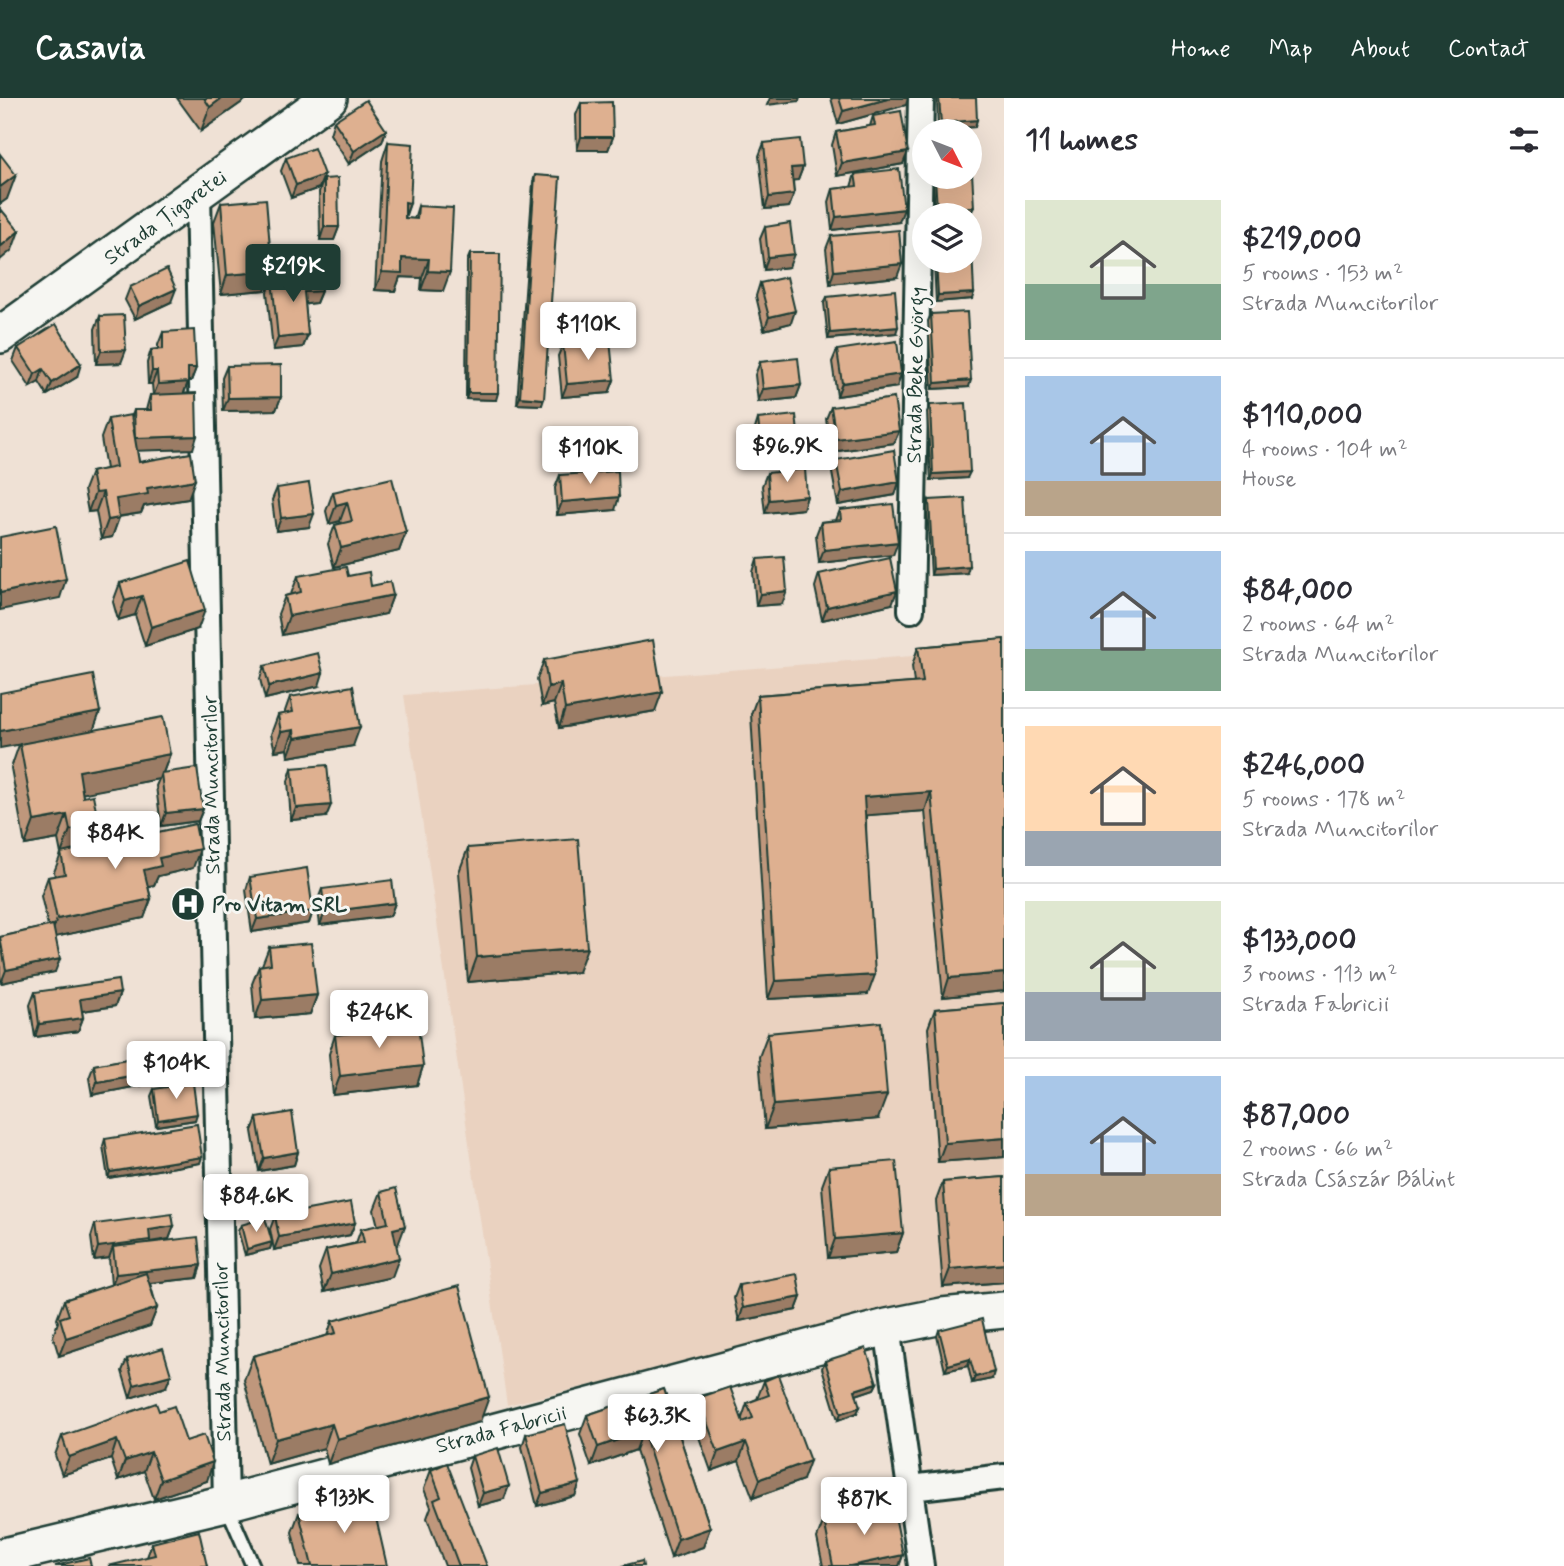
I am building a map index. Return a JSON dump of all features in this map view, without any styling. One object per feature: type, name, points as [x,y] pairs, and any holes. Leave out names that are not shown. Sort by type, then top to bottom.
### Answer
[{"type":"main road","name":"Strada Țigaretei","points":[[0,335],[324,99]]},
{"type":"main road","name":"Strada Fabricii","points":[[0,1557],[226,1503],[887,1327],[942,1316],[1004,1310]]},
{"type":"street","name":"Strada Beke György","points":[[911,610],[921,98]]},
{"type":"street","name":"Strada Muncitorilor","points":[[198,193],[226,1503]]},
{"type":"street","points":[[887,1327],[921,1566]]},
{"type":"street","points":[[911,1488],[1004,1477]]},
{"type":"lane","points":[[226,1503],[253,1566]]},
{"type":"shaded area","points":[[1004,649],[1004,1291],[967,1295],[507,1405],[404,695]]},
{"type":"building","points":[[204,98],[222,98],[210,107]]},
{"type":"building","points":[[839,98],[891,98],[843,111]]},
{"type":"building","points":[[939,98],[976,98],[977,119],[941,119]]},
{"type":"building","points":[[366,100],[386,130],[354,151],[334,121]]},
{"type":"building","points":[[612,102],[613,137],[581,137],[581,103]]},
{"type":"building","points":[[901,111],[908,152],[842,163],[836,132],[875,125],[873,116]]},
{"type":"building","points":[[800,139],[803,167],[791,168],[794,194],[769,197],[764,143]]},
{"type":"building","points":[[388,142],[413,144],[410,203],[405,202],[405,218],[417,219],[418,206],[453,208],[450,272],[428,271],[429,259],[402,258],[402,273],[382,272]]},
{"type":"building","points":[[314,148],[324,175],[296,185],[286,158]]},
{"type":"building","points":[[0,154],[16,175],[0,187]]},
{"type":"building","points":[[899,169],[904,209],[836,217],[833,189],[857,186],[855,174]]},
{"type":"building","points":[[535,175],[560,177],[544,399],[520,397]]},
{"type":"building","points":[[338,178],[339,227],[324,227],[324,179]]},
{"type":"building","points":[[936,189],[973,189],[974,203],[937,203]]},
{"type":"building","points":[[266,199],[272,271],[227,275],[221,203]]},
{"type":"building","points":[[0,208],[19,231],[0,247]]},
{"type":"building","points":[[790,223],[794,254],[768,257],[765,227]]},
{"type":"building","points":[[899,230],[902,264],[834,271],[831,236]]},
{"type":"building","points":[[470,254],[500,254],[498,393],[468,393]]},
{"type":"building","points":[[167,269],[176,289],[139,306],[130,287]]},
{"type":"building","points":[[937,273],[973,273],[974,293],[938,295]]},
{"type":"building","points":[[319,274],[321,291],[304,292],[308,335],[278,338],[272,279]]},
{"type":"building","points":[[787,277],[795,311],[769,317],[760,283]]},
{"type":"building","points":[[895,290],[898,327],[830,333],[827,297]]},
{"type":"building","points":[[967,312],[971,380],[935,383],[931,314]]},
{"type":"building","points":[[124,315],[126,350],[101,351],[100,316]]},
{"type":"building","points":[[56,324],[81,364],[52,383],[43,369],[35,374],[18,348]]},
{"type":"building","points":[[194,330],[196,368],[188,368],[188,382],[158,384],[157,371],[152,371],[151,350],[163,349],[163,332]]},
{"type":"building","points":[[610,340],[614,380],[567,384],[563,344]]},
{"type":"building","points":[[897,341],[901,374],[842,383],[837,350]]},
{"type":"building","points":[[798,358],[801,385],[763,389],[760,362]]},
{"type":"building","points":[[281,365],[281,397],[228,398],[227,366]]},
{"type":"building","points":[[196,393],[197,436],[135,438],[134,410],[151,410],[150,395]]},
{"type":"building","points":[[894,398],[899,431],[836,439],[831,407]]},
{"type":"building","points":[[966,403],[970,472],[933,474],[930,405]]},
{"type":"building","points":[[131,415],[139,462],[191,453],[195,480],[147,488],[148,494],[116,499],[119,518],[108,520],[103,492],[95,493],[91,472],[116,467],[108,419]]},
{"type":"building","points":[[796,415],[799,441],[761,445],[758,419]]},
{"type":"building","points":[[894,450],[899,482],[842,492],[836,460]]},
{"type":"building","points":[[805,469],[807,496],[769,500],[767,473]]},
{"type":"building","points":[[618,471],[619,497],[562,502],[560,475]]},
{"type":"building","points":[[392,478],[406,532],[341,548],[335,525],[352,521],[347,502],[336,505],[333,492]]},
{"type":"building","points":[[309,483],[314,514],[281,518],[277,488]]},
{"type":"building","points":[[965,498],[969,566],[933,569],[929,500]]},
{"type":"building","points":[[893,504],[898,542],[824,550],[821,522],[841,520],[840,510]]},
{"type":"building","points":[[56,526],[66,579],[0,593],[0,537]]},
{"type":"building","points":[[784,557],[787,591],[760,594],[757,559]]},
{"type":"building","points":[[890,558],[897,591],[827,607],[819,574]]},
{"type":"building","points":[[190,561],[205,610],[151,627],[142,596],[125,601],[120,583]]},
{"type":"building","points":[[346,567],[348,576],[369,572],[371,586],[390,582],[393,595],[289,616],[285,596],[301,592],[298,576]]},
{"type":"building","points":[[1004,639],[1004,973],[949,978],[931,792],[864,797],[875,975],[775,981],[758,695],[923,682],[918,647]]},
{"type":"building","points":[[653,640],[662,692],[565,709],[561,684],[548,687],[544,660]]},
{"type":"building","points":[[318,653],[323,673],[269,686],[264,666]]},
{"type":"building","points":[[93,675],[100,712],[0,731],[0,693]]},
{"type":"building","points":[[353,686],[360,727],[295,738],[294,730],[281,732],[278,715],[293,712],[290,697]]},
{"type":"building","points":[[163,717],[170,754],[79,771],[83,797],[93,795],[99,825],[70,830],[67,815],[34,821],[20,744]]},
{"type":"building","points":[[327,765],[331,805],[296,808],[292,768]]},
{"type":"building","points":[[197,768],[203,809],[166,813],[161,773]]},
{"type":"building","points":[[195,824],[200,849],[159,858],[161,866],[144,870],[151,899],[57,919],[48,877],[65,874],[61,853]]},
{"type":"building","points":[[578,839],[587,948],[477,957],[468,848]]},
{"type":"building","points":[[307,868],[313,911],[257,919],[250,877]]},
{"type":"building","points":[[392,880],[395,903],[325,912],[322,889]]},
{"type":"building","points":[[53,925],[60,959],[6,970],[0,937]]},
{"type":"building","points":[[311,943],[317,995],[262,1000],[259,966],[271,964],[269,947]]},
{"type":"building","points":[[118,980],[120,993],[80,999],[83,1018],[39,1024],[35,992]]},
{"type":"building","points":[[1004,1003],[1004,1138],[945,1143],[935,1009]]},
{"type":"building","points":[[881,1022],[887,1095],[774,1105],[768,1033]]},
{"type":"building","points":[[418,1025],[423,1066],[340,1076],[335,1035]]},
{"type":"building","points":[[164,1045],[168,1069],[97,1082],[94,1065],[138,1057],[137,1049]]},
{"type":"building","points":[[193,1083],[197,1114],[158,1120],[154,1089]]},
{"type":"building","points":[[292,1112],[298,1152],[264,1158],[257,1118]]},
{"type":"building","points":[[197,1124],[202,1157],[110,1172],[105,1139]]},
{"type":"building","points":[[896,1161],[903,1233],[835,1239],[829,1167]]},
{"type":"building","points":[[1004,1177],[1004,1264],[950,1269],[943,1182]]},
{"type":"building","points":[[396,1188],[405,1226],[393,1229],[399,1258],[331,1274],[326,1250],[364,1242],[361,1229],[388,1223],[381,1192]]},
{"type":"building","points":[[351,1202],[355,1223],[279,1237],[275,1216]]},
{"type":"building","points":[[172,1214],[174,1226],[149,1230],[150,1240],[98,1247],[95,1224]]},
{"type":"building","points":[[265,1218],[272,1242],[247,1249],[241,1225]]},
{"type":"building","points":[[198,1237],[201,1265],[116,1274],[113,1247]]},
{"type":"building","points":[[146,1273],[157,1308],[66,1338],[60,1318],[69,1315],[64,1300]]},
{"type":"building","points":[[797,1274],[801,1297],[743,1308],[739,1285]]},
{"type":"building","points":[[459,1286],[489,1397],[337,1439],[332,1424],[276,1439],[253,1356],[336,1333],[332,1321]]},
{"type":"building","points":[[982,1319],[994,1372],[975,1377],[970,1359],[948,1365],[939,1330]]},
{"type":"building","points":[[163,1348],[171,1375],[134,1385],[127,1359]]},
{"type":"building","points":[[866,1348],[877,1383],[855,1390],[860,1407],[841,1413],[825,1361]]},
{"type":"building","points":[[778,1375],[810,1461],[760,1479],[746,1442],[718,1452],[698,1398],[730,1387],[743,1422],[753,1418],[747,1403],[769,1395],[764,1381]]},
{"type":"building","points":[[664,1389],[710,1528],[678,1539],[643,1431],[598,1447],[587,1415]]},
{"type":"building","points":[[156,1403],[159,1411],[174,1406],[186,1441],[204,1435],[213,1462],[161,1480],[151,1452],[125,1461],[117,1440],[69,1457],[62,1436]]},
{"type":"building","points":[[565,1424],[580,1483],[542,1493],[526,1434]]},
{"type":"building","points":[[498,1448],[509,1486],[483,1493],[472,1456]]},
{"type":"building","points":[[447,1463],[487,1566],[459,1566],[434,1500],[441,1497],[431,1470]]},
{"type":"building","points":[[371,1496],[387,1566],[312,1566],[299,1513]]},
{"type":"building","points":[[893,1506],[903,1555],[850,1566],[833,1566],[824,1520]]},
{"type":"building","points":[[199,1531],[207,1566],[108,1566],[155,1555],[152,1543]]},
{"type":"building","points":[[89,1558],[91,1566],[55,1566]]},
{"type":"building","points":[[642,1561],[643,1566],[622,1566]]},
{"type":"place","name":"Pro Vitam SRL","points":[[188,904]]}]
